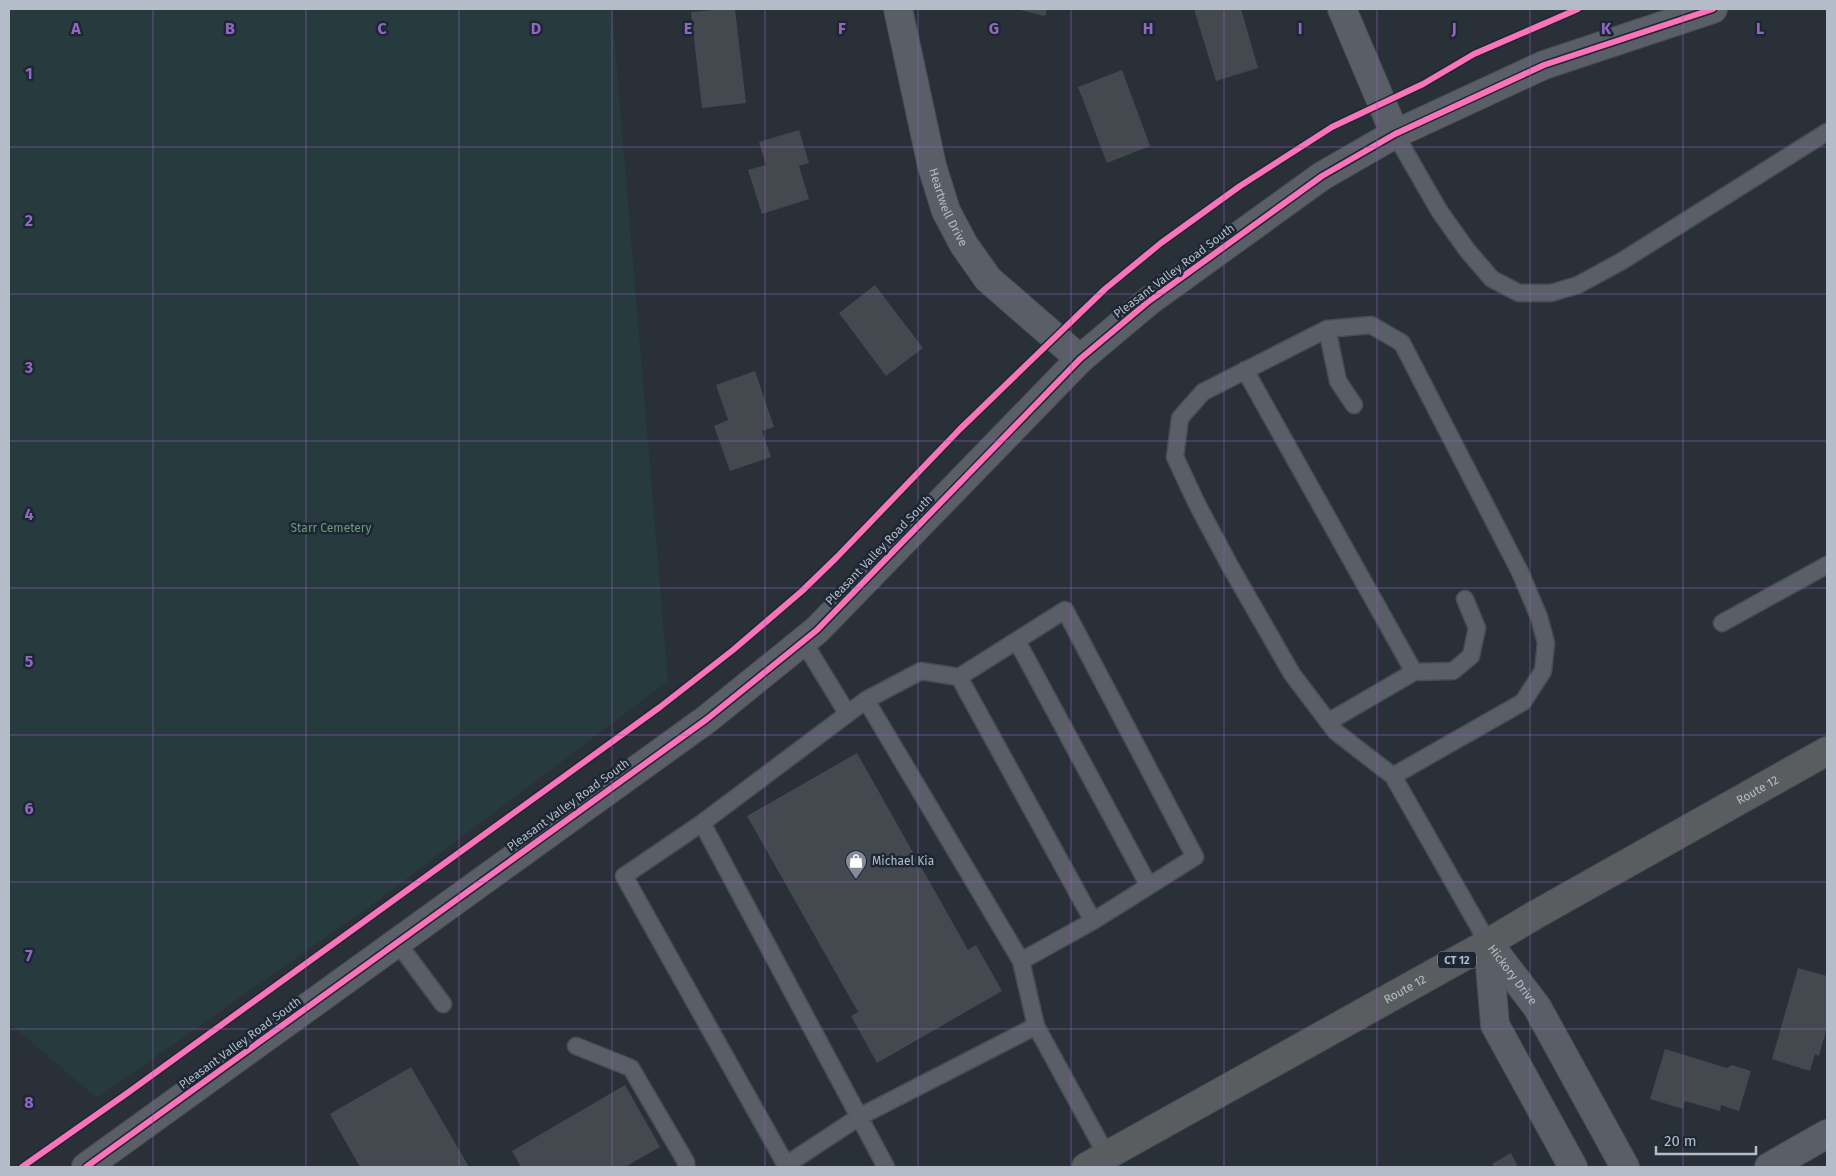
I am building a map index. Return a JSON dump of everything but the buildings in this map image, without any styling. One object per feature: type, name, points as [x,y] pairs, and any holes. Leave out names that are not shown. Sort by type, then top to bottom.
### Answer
[{"type":"highway","name":"Route 12","points":[[1096,1162],[1827,751]]},
{"type":"street","name":"Heartwell Drive","points":[[898,9],[932,166],[946,211],[964,244],[988,278],[1080,359]]},
{"type":"street","points":[[1342,9],[1394,134]]},
{"type":"street","name":"Pleasant Valley Road South","points":[[86,1167],[707,719],[817,630],[1080,359],[1149,301],[1322,176],[1394,134],[1544,65],[1713,9]]},
{"type":"street","name":"Hickory Drive","points":[[1488,943],[1495,1025],[1574,1167]]},
{"type":"street","name":"Hickory Drive","points":[[1488,943],[1537,1007],[1625,1167]]},
{"type":"street","points":[[1769,1167],[1827,1134]]},
{"type":"lane","points":[[1394,134],[1440,212],[1467,250],[1492,279],[1520,293],[1551,293],[1578,285],[1622,261],[1827,132]]},
{"type":"lane","points":[[1393,776],[1523,702],[1543,671],[1546,643],[1539,617],[1520,572],[1402,343],[1371,325],[1327,329],[1204,392],[1180,418],[1175,457],[1197,504],[1235,575],[1292,674],[1336,732],[1393,776],[1488,943]]},
{"type":"lane","points":[[1327,329],[1338,381],[1354,405]]},
{"type":"lane","points":[[1245,370],[1414,672]]},
{"type":"lane","points":[[1722,623],[1827,565]]},
{"type":"lane","points":[[1328,722],[1414,672],[1453,670],[1471,656],[1477,628],[1465,599]]},
{"type":"lane","points":[[1021,961],[1093,921],[1195,857],[1065,610],[959,677],[921,671],[866,700],[702,823],[624,876],[786,1164],[859,1117],[1036,1026]]},
{"type":"lane","points":[[1017,640],[1149,886]]},
{"type":"lane","points":[[803,641],[847,713]]},
{"type":"lane","points":[[959,677],[1093,921]]},
{"type":"lane","points":[[866,700],[1021,961],[1036,1026],[1096,1162]]},
{"type":"lane","points":[[702,823],[886,1167]]},
{"type":"lane","points":[[397,942],[443,1004]]},
{"type":"lane","points":[[576,1046],[631,1068],[686,1162],[686,1167]]},
{"type":"green space","name":"Starr Cemetery","points":[[9,9],[612,9],[668,681],[380,899],[97,1098],[9,1023]]},
{"type":"cycle path","points":[[22,1167],[126,1094],[660,707],[733,650],[802,591],[960,429],[1105,289],[1161,243],[1240,186],[1332,127],[1423,84],[1474,54],[1578,9]]},
{"type":"cycle path","points":[[86,1167],[707,719],[817,630],[1080,359],[1149,301],[1322,176],[1395,134],[1544,65],[1713,9]]},
{"type":"place","name":"Michael Kia","points":[[856,880]]}]
